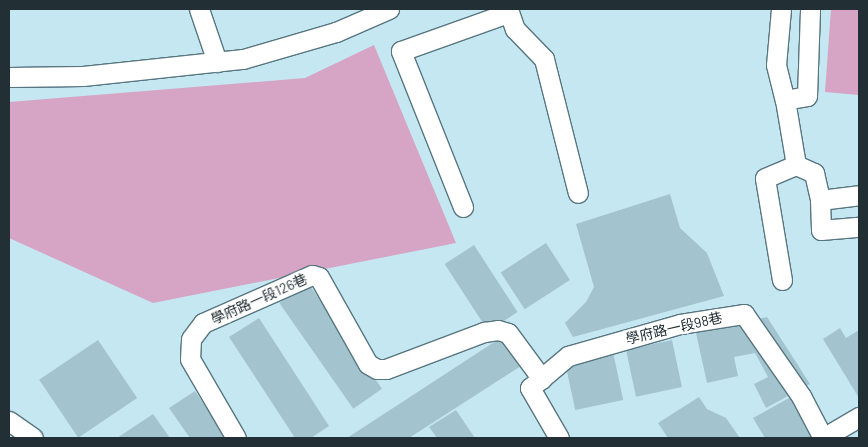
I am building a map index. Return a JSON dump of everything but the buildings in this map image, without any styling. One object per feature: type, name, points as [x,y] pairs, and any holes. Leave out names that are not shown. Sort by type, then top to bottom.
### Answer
[{"type":"street","points":[[199,9],[217,62]]},
{"type":"street","points":[[9,77],[83,76],[243,58],[336,32],[389,9]]},
{"type":"street","points":[[781,9],[776,65],[785,100],[796,165]]},
{"type":"street","points":[[785,100],[807,96],[810,9]]},
{"type":"street","points":[[462,207],[402,51],[508,11],[515,29],[544,60],[578,193]]},
{"type":"street","points":[[782,280],[765,178],[796,165],[814,173],[820,200],[821,230],[859,227]]},
{"type":"street","points":[[820,200],[859,195]]},
{"type":"street","name":"學府路一段126巷","points":[[236,438],[190,359],[191,339],[203,323],[312,275],[319,277],[368,364],[377,368],[386,369],[484,332],[498,330],[508,332],[536,384],[558,438]]},
{"type":"street","name":"學府路一段98巷","points":[[536,384],[568,356],[680,324],[744,314],[801,396],[823,438]]},
{"type":"street","points":[[823,438],[859,417]]},
{"type":"street","points":[[9,421],[33,438]]},
{"type":"shaded area","points":[[831,9],[859,9],[859,95],[825,92]]},
{"type":"shaded area","points":[[374,45],[456,243],[153,303],[9,238],[9,102],[305,78]]}]
